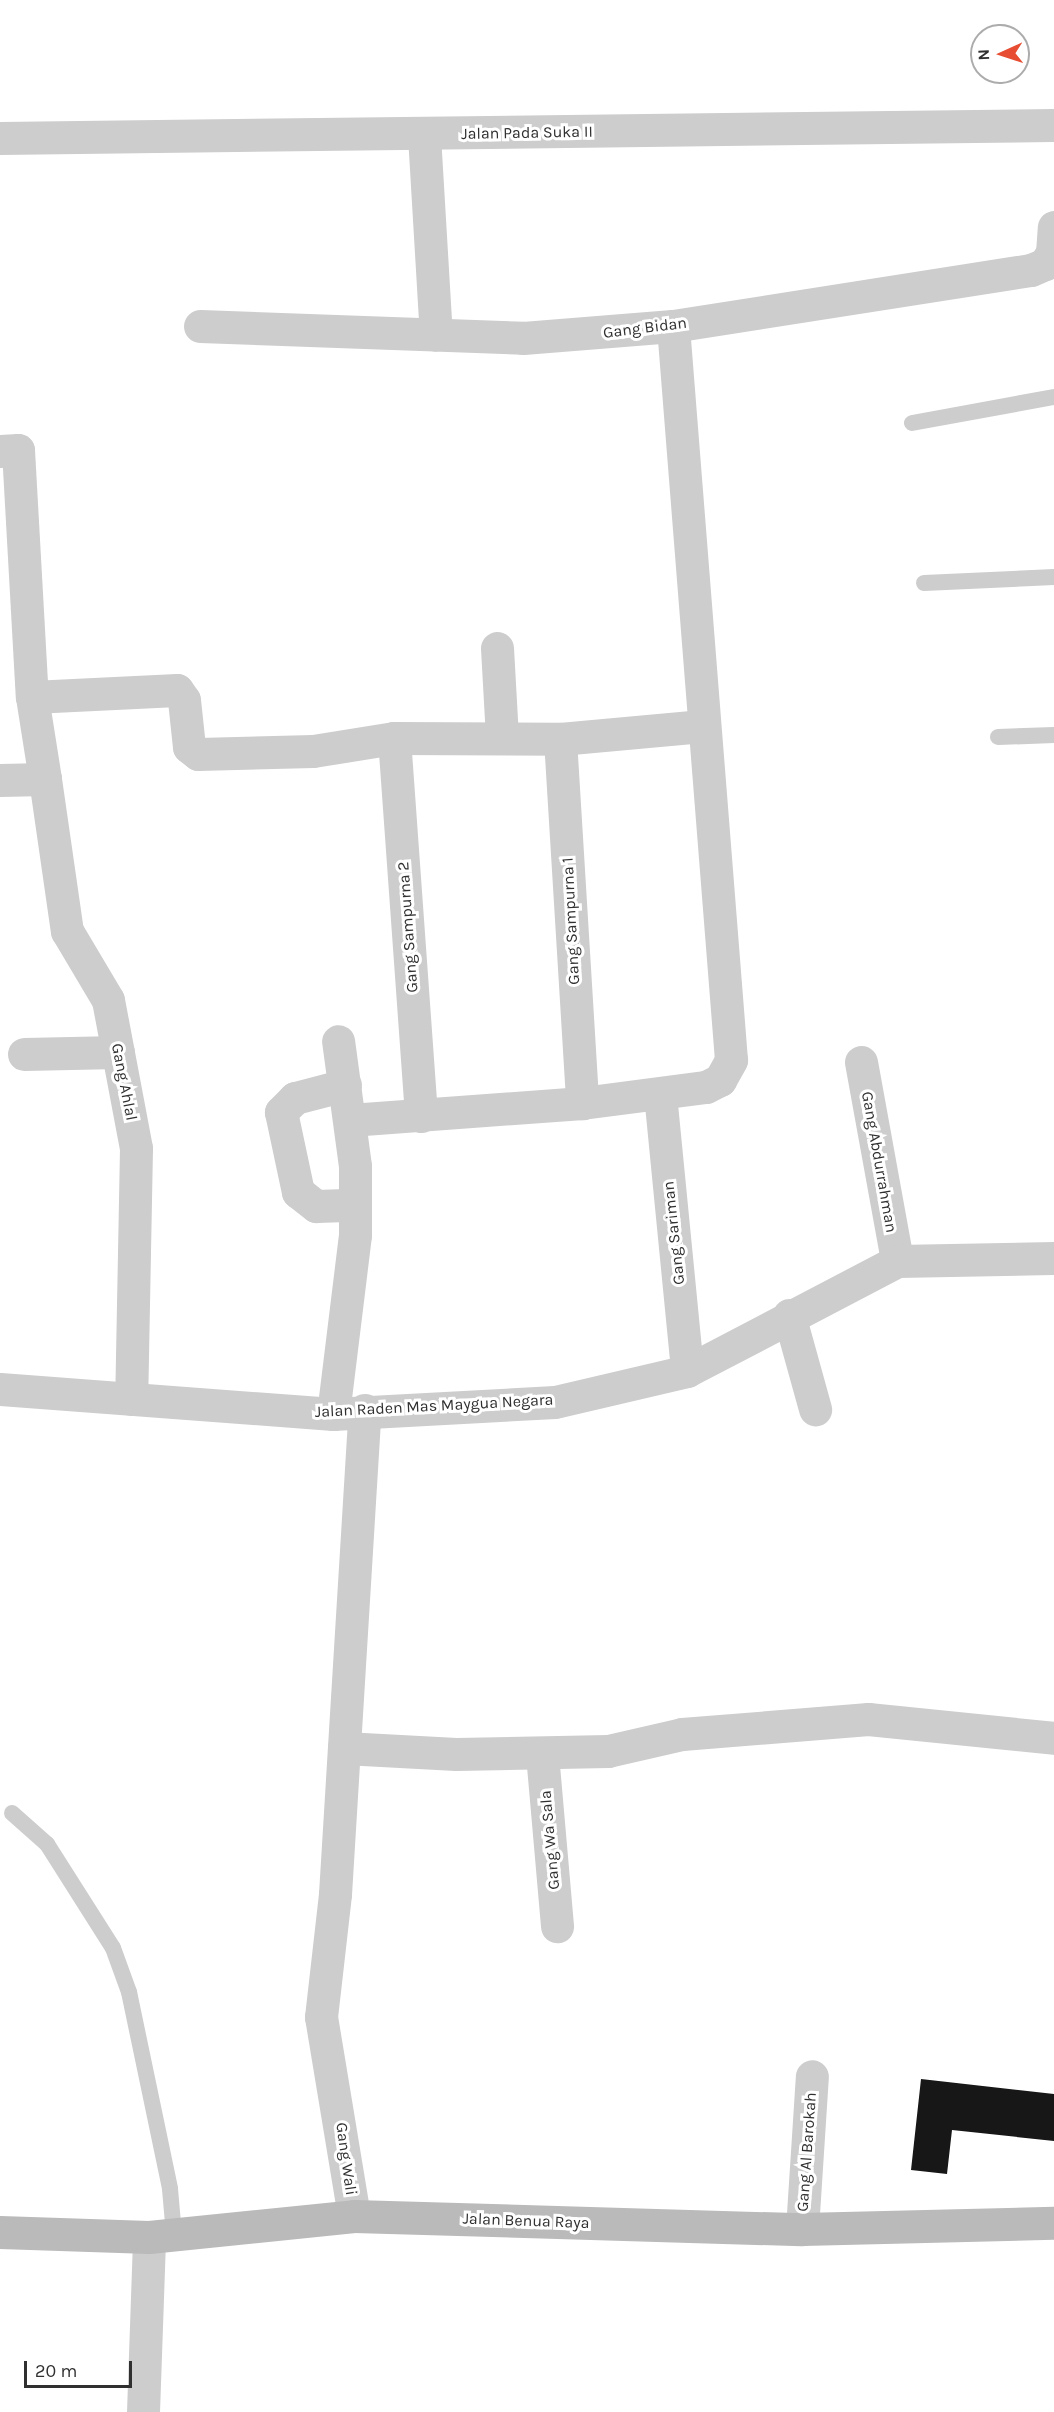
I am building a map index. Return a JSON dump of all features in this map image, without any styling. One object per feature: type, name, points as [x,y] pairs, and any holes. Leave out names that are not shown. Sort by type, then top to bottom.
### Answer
[{"type":"street","name":"Jalan Pada Suka II","points":[[0,138],[424,135],[1054,126]]},
{"type":"street","points":[[424,135],[436,335]]},
{"type":"street","name":"Gang Bidan","points":[[200,326],[523,338],[673,326],[1031,270],[1045,264],[1052,253],[1054,227]]},
{"type":"street","points":[[350,1120],[582,1103],[706,1087],[720,1080],[730,1060],[702,726],[673,326]]},
{"type":"street","name":"Gang Ahlal","points":[[0,451],[18,450],[32,697],[67,931],[108,1000],[136,1148],[131,1399]]},
{"type":"street","points":[[496,648],[502,738]]},
{"type":"street","points":[[32,697],[177,690],[184,700],[189,747],[198,754],[313,751],[394,738],[560,739],[702,726]]},
{"type":"street","name":"Gang Sampurna 2","points":[[394,738],[421,1116]]},
{"type":"street","name":"Gang Sampurna 1","points":[[560,739],[582,1103]]},
{"type":"street","points":[[0,780],[45,779]]},
{"type":"street","points":[[333,1414],[355,1257],[350,1120],[338,1041]]},
{"type":"street","points":[[24,1054],[118,1052]]},
{"type":"street","name":"Gang Abdurrahman","points":[[861,1062],[897,1261]]},
{"type":"street","points":[[345,1084],[295,1098],[280,1112],[298,1192],[316,1206],[354,1206]]},
{"type":"street","name":"Gang Sariman","points":[[660,1094],[687,1371]]},
{"type":"street","name":"Jalan Raden Mas Maygua Negara","points":[[0,1389],[333,1414],[365,1410],[555,1402],[687,1371],[789,1315],[897,1261],[1054,1258]]},
{"type":"street","points":[[789,1315],[815,1409]]},
{"type":"street","name":"Gang Wali","points":[[354,2216],[338,2101],[321,2017],[344,1748],[365,1410]]},
{"type":"street","points":[[344,1748],[542,1754],[609,1751],[682,1734],[868,1719],[1054,1738]]},
{"type":"street","name":"Gang Wa Sala","points":[[542,1754],[557,1926]]},
{"type":"street","name":"Gang Al Barokah","points":[[802,2229],[812,2076]]},
{"type":"street","name":"Jalan Benua Raya","points":[[0,2232],[162,2236],[354,2216],[802,2229],[1054,2223]]},
{"type":"street","points":[[143,2412],[162,2236]]},
{"type":"lane","points":[[912,423],[1054,397]]},
{"type":"lane","points":[[924,583],[1054,577]]},
{"type":"lane","points":[[998,737],[1054,735]]},
{"type":"lane","points":[[12,1813],[47,1844],[113,1948],[129,1992],[170,2189],[162,2236]]},
{"type":"building","points":[[921,2079],[1054,2094],[1054,2141],[952,2130],[947,2174],[911,2170]]}]
